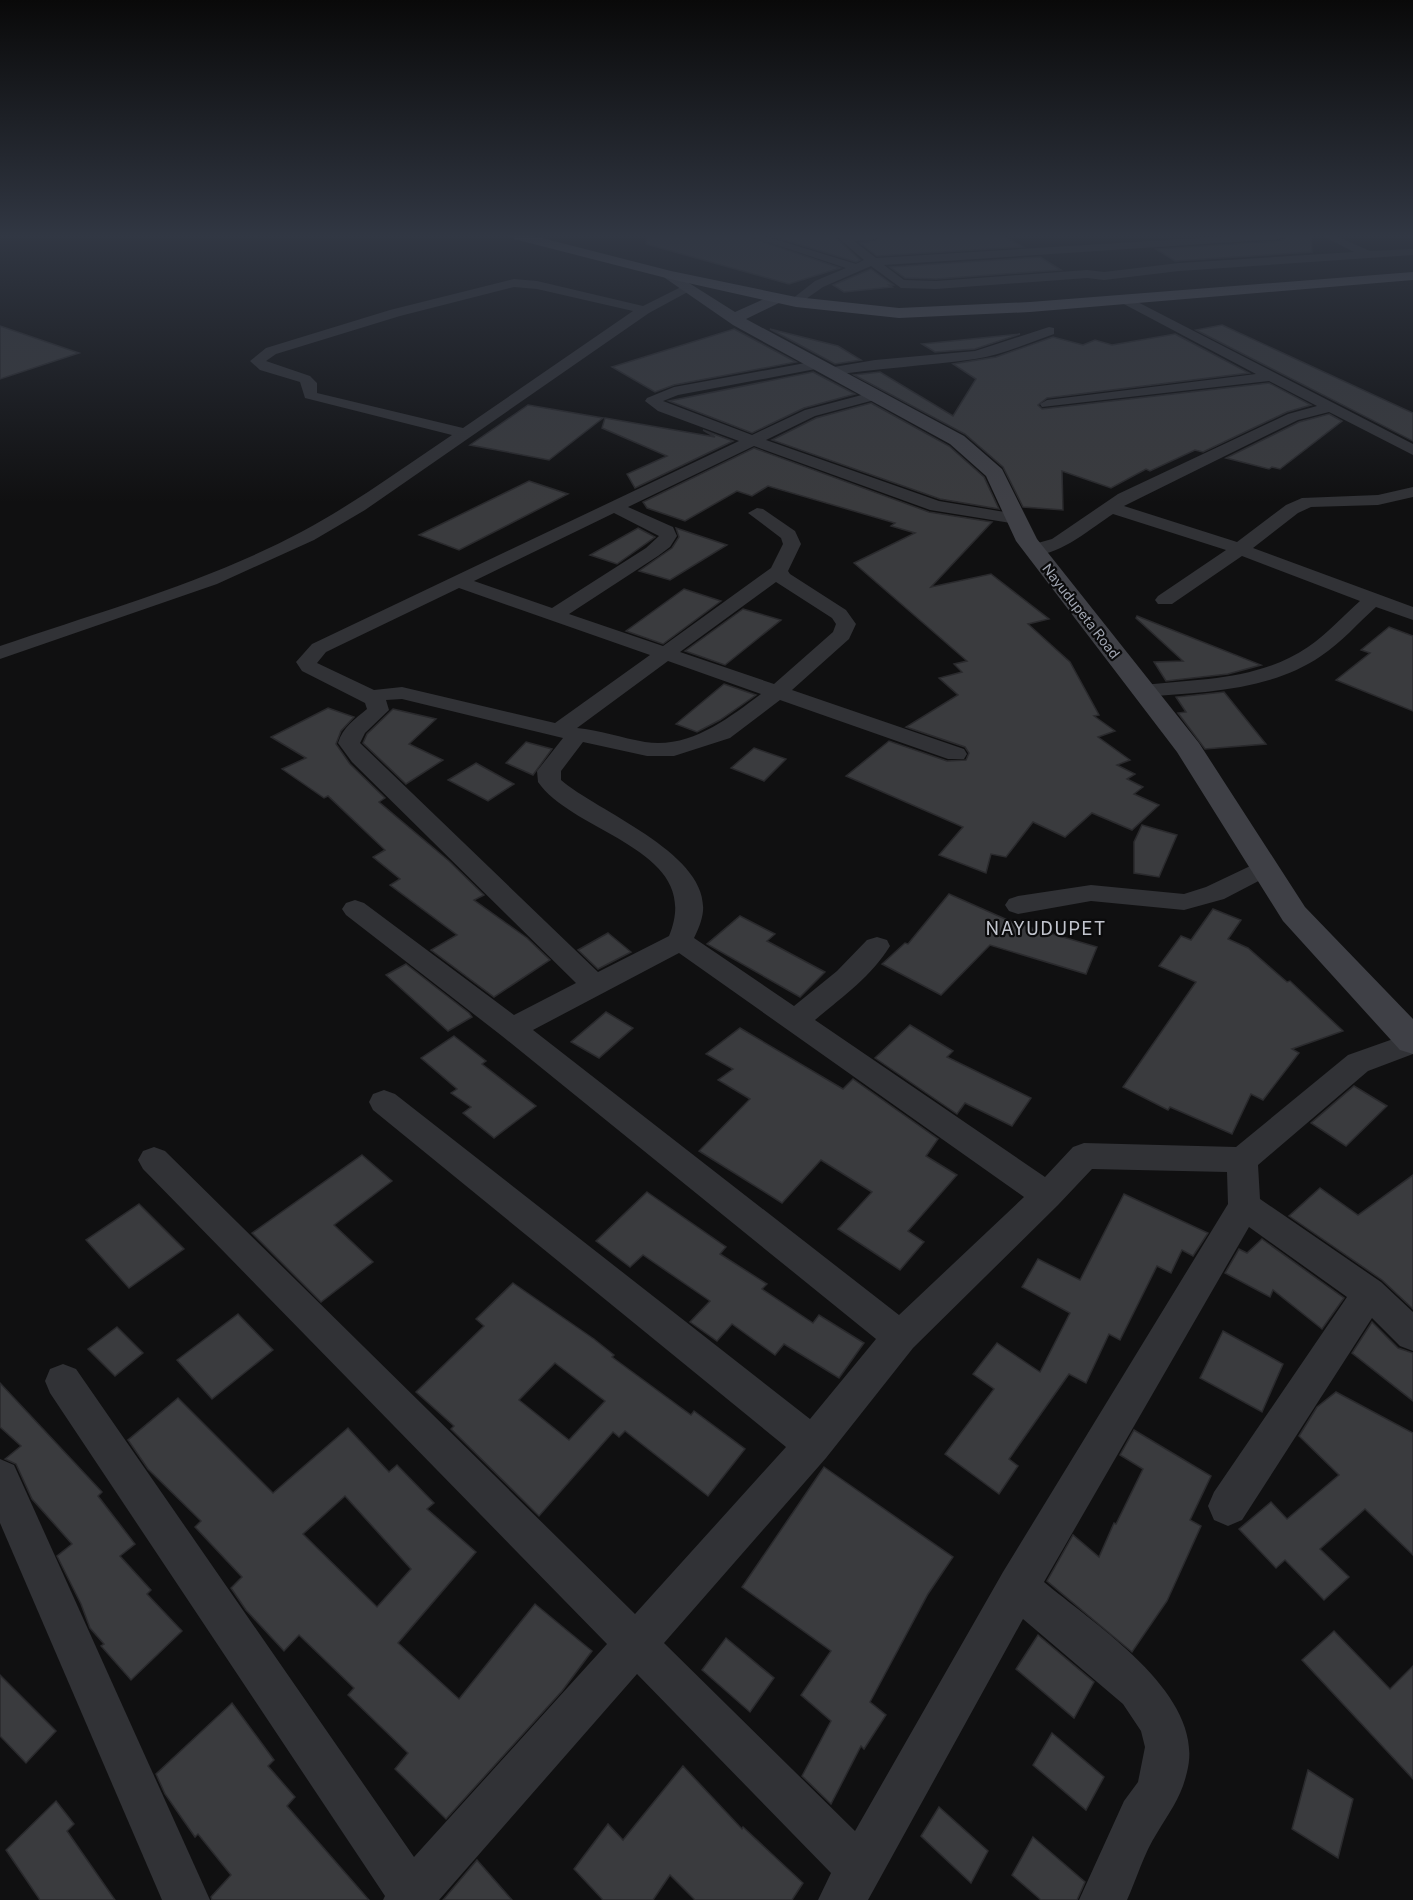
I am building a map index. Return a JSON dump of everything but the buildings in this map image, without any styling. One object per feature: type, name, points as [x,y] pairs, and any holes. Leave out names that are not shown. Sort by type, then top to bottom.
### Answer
[{"type":"street","points":[[357,325],[271,351],[257,361],[266,367],[305,379],[310,383],[310,394],[316,397],[465,434]]},
{"type":"street","points":[[0,653],[210,580],[264,558],[309,536],[359,506],[623,325]]},
{"type":"street","name":"Nayudupeta Road","points":[[744,325],[822,369],[957,440],[995,472],[1034,550],[1189,749],[1294,914],[1413,1042]]},
{"type":"street","points":[[1173,325],[1413,450]]},
{"type":"street","points":[[1017,519],[970,514],[936,506],[663,408],[652,401],[675,391],[727,379],[975,355],[994,351],[1049,331]]},
{"type":"street","points":[[1047,404],[1272,376]]},
{"type":"street","points":[[595,986],[360,757],[349,742],[358,726],[378,710],[378,704],[373,698],[309,667],[306,662],[307,657],[319,648],[823,408],[873,396]]},
{"type":"street","points":[[1034,550],[1058,543],[1110,507],[1293,417],[1331,407]]},
{"type":"street","points":[[1165,600],[1240,549],[1292,509],[1308,502],[1378,500],[1413,492]]},
{"type":"street","points":[[554,615],[664,543],[668,536],[667,531],[616,507]]},
{"type":"street","points":[[1110,507],[1240,549],[1413,614]]},
{"type":"street","points":[[512,1029],[680,941],[691,909],[685,886],[668,863],[550,782],[549,771],[568,732],[664,653],[778,571],[792,544],[789,535],[757,513]]},
{"type":"street","points":[[373,698],[383,694],[402,693],[455,704],[509,720],[647,749],[674,749],[722,733],[777,693],[842,635],[846,624],[839,614],[800,591],[783,578],[778,571]]},
{"type":"street","points":[[459,582],[956,754]]},
{"type":"street","points":[[1143,691],[1225,681],[1286,668],[1314,652],[1373,599]]},
{"type":"street","points":[[1018,905],[1077,894],[1101,893],[1164,902],[1185,902],[1206,895],[1265,867]]},
{"type":"street","points":[[355,909],[512,1029],[900,1337]]},
{"type":"street","points":[[680,941],[1047,1196]]},
{"type":"street","points":[[795,1021],[840,984],[877,946]]},
{"type":"street","points":[[63,1381],[410,1898],[634,1642],[813,1445],[900,1337],[1047,1196],[1084,1156],[1242,1160],[1358,1063],[1413,1042]]},
{"type":"street","points":[[384,1102],[813,1445]]},
{"type":"street","points":[[154,1160],[634,1642],[851,1885],[1018,1587],[1244,1206],[1242,1160]]},
{"type":"street","points":[[1244,1206],[1370,1293],[1413,1335]]},
{"type":"street","points":[[1228,1506],[1370,1293]]},
{"type":"street","points":[[0,1478],[186,1900]]},
{"type":"street","points":[[1018,1587],[1138,1689],[1161,1722],[1167,1747],[1166,1771],[1156,1796],[1140,1817],[1103,1900]]},
{"type":"district","name":"NAYUDUPET","points":[[1046,929]]}]
